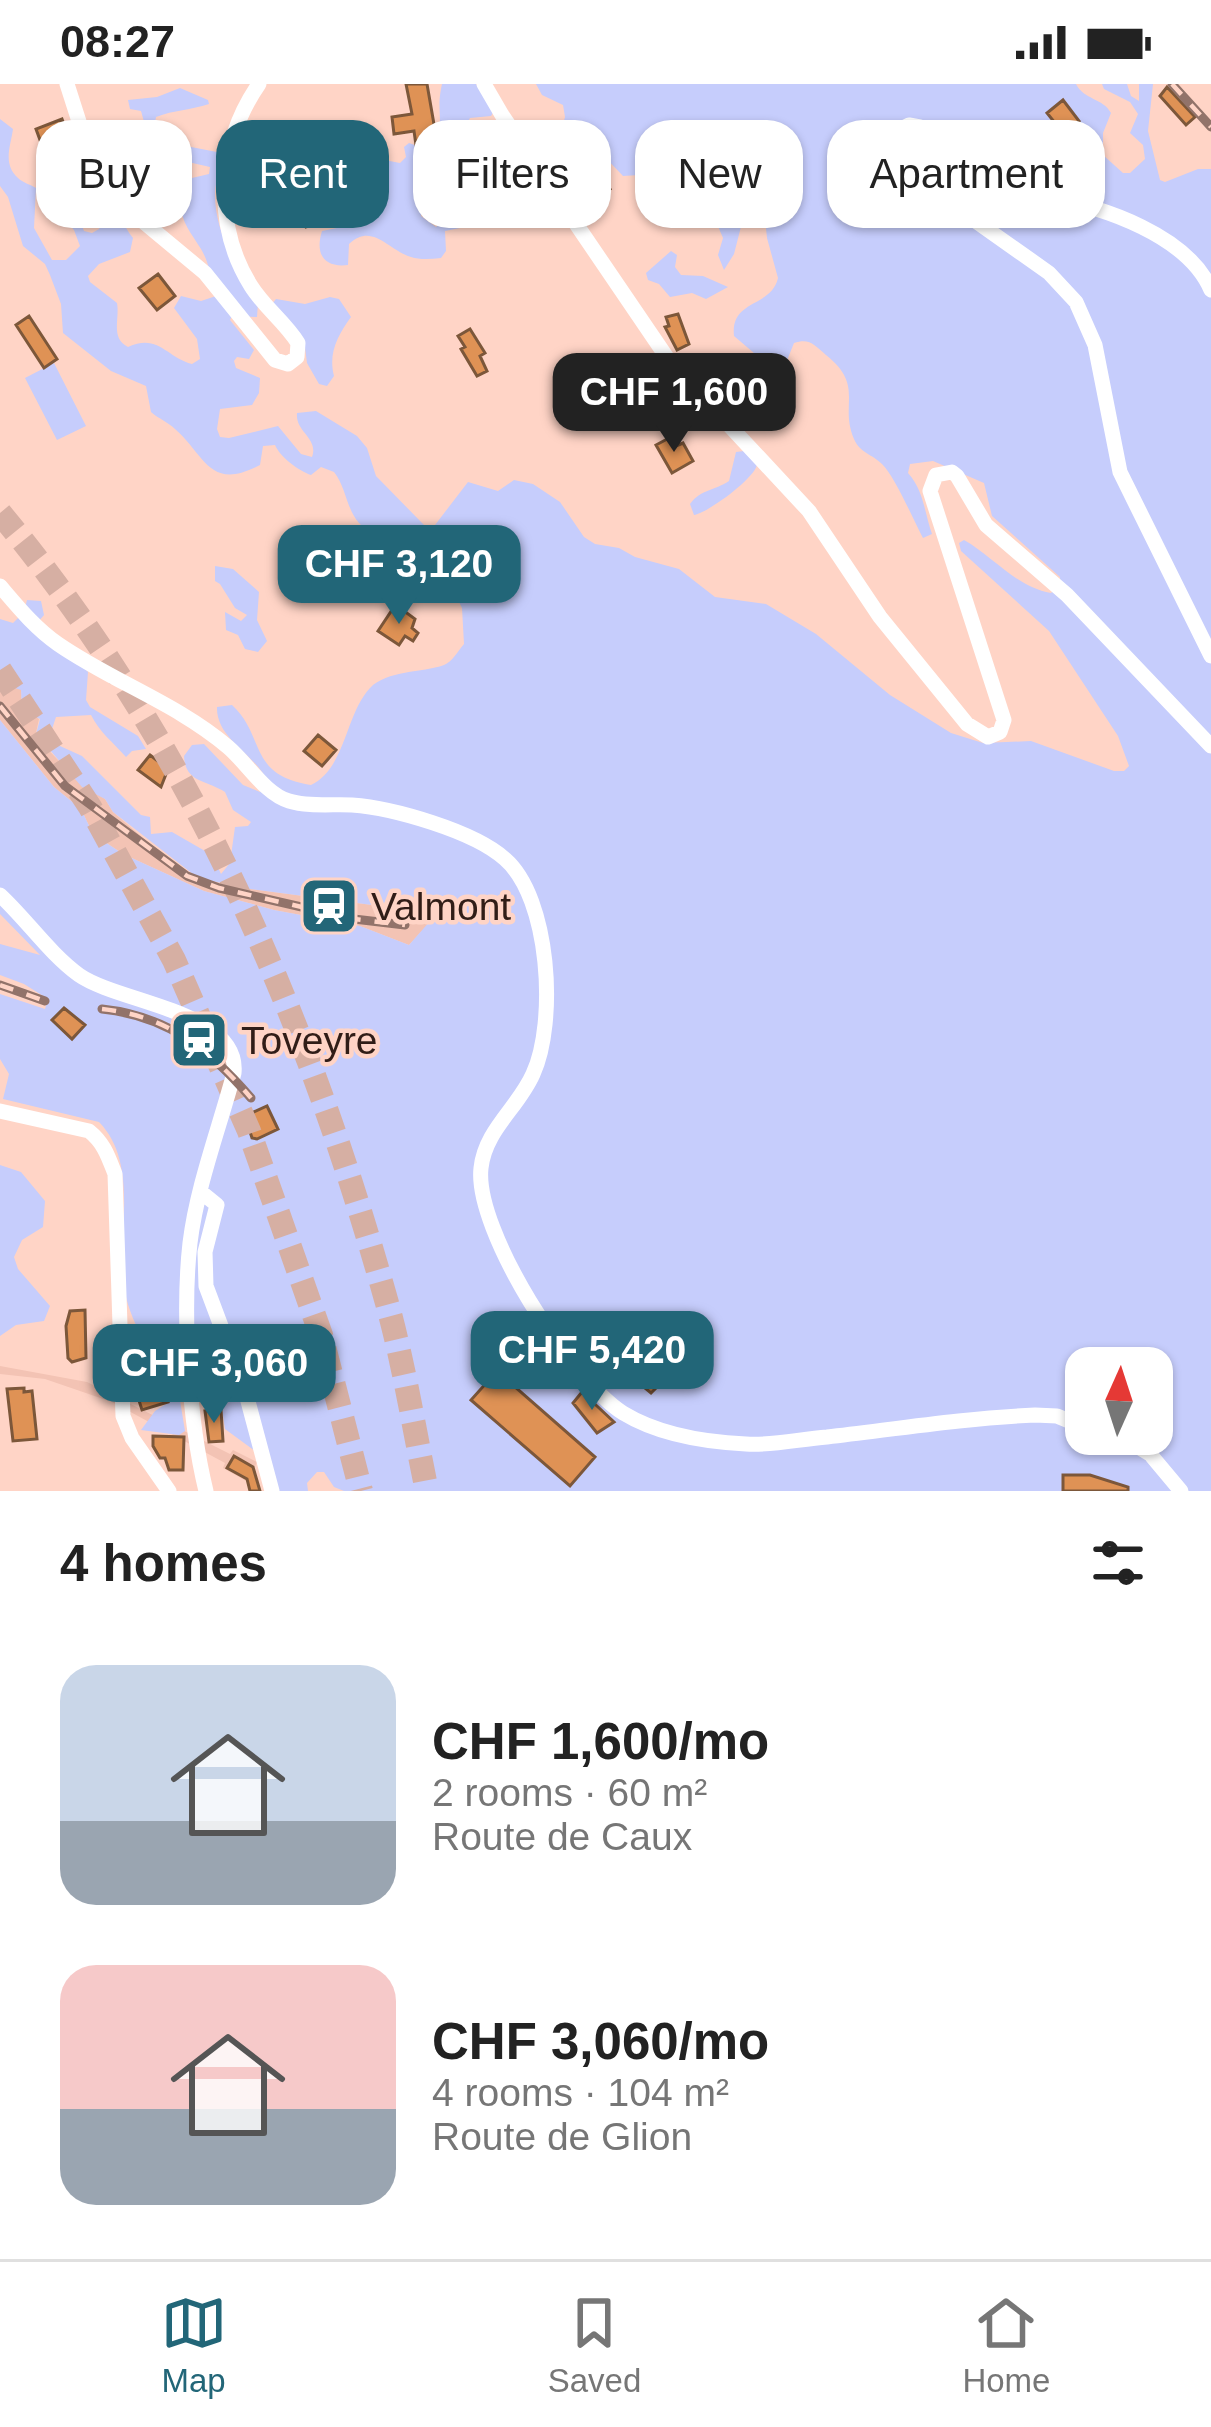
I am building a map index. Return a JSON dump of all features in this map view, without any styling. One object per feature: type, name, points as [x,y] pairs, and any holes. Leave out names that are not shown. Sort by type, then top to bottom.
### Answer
[{"type":"street","points":[[67,84],[83,134],[134,214],[205,273],[275,360],[288,364],[299,352],[298,343],[243,272],[225,209],[226,173],[236,125],[259,84]]},
{"type":"street","points":[[484,84],[653,339],[808,511],[880,616],[967,724],[988,737],[1000,732],[1004,720],[930,491],[936,475],[943,472],[957,476],[998,538],[1067,596],[1211,746]]},
{"type":"street","points":[[1211,290],[1195,262],[1170,242],[1081,205],[971,188],[952,176],[920,127],[899,130],[900,152],[926,186],[1048,273],[1076,302],[1095,345],[1126,486],[1211,656]]},
{"type":"street","points":[[0,586],[28,620],[58,644],[198,725],[230,748],[277,796],[290,802],[374,807],[459,832],[504,858],[521,876],[540,932],[543,1047],[532,1078],[486,1143],[480,1173],[482,1202],[533,1305],[585,1375],[619,1411],[663,1431],[745,1444],[992,1418],[1065,1419]]},
{"type":"street","points":[[0,896],[78,974],[206,1026],[231,1048],[234,1073],[190,1243],[192,1401],[206,1491]]},
{"type":"street","points":[[0,1111],[88,1131],[107,1153],[115,1174],[122,1407],[129,1432],[169,1491]]},
{"type":"street","points":[[201,1192],[213,1199],[217,1209],[205,1252],[207,1294],[245,1390],[272,1491]]},
{"type":"street","points":[[1151,1455],[1181,1491]]},
{"type":"shaded area","points":[[442,84],[476,84],[494,111],[491,116],[469,120],[440,120]]},
{"type":"shaded area","points":[[536,84],[1076,84],[1111,113],[1105,128],[1105,120],[827,120],[827,228],[1105,228],[1105,157],[1123,173],[1130,173],[1145,159],[1143,145],[1130,133],[1138,114],[1130,102],[1102,84],[1127,84],[1131,96],[1139,101],[1139,84],[1153,84],[1148,131],[1160,180],[1211,169],[1211,1491],[344,1491],[334,1487],[324,1472],[317,1472],[307,1483],[308,1491],[275,1491],[255,1451],[225,1429],[222,1409],[207,1409],[199,1397],[199,1373],[183,1365],[176,1376],[185,1431],[179,1435],[141,1430],[169,1402],[126,1297],[123,1184],[112,1140],[99,1122],[3,1099],[9,1074],[0,1059],[0,994],[45,1009],[48,999],[0,975],[0,944],[40,955],[0,914],[0,720],[54,787],[81,809],[93,834],[123,854],[204,891],[360,926],[409,945],[431,920],[372,905],[198,878],[113,812],[105,799],[82,787],[36,734],[40,719],[22,710],[21,690],[0,683],[0,619],[13,623],[24,612],[27,600],[41,601],[44,615],[38,622],[88,672],[90,707],[138,736],[146,749],[126,757],[91,715],[56,717],[52,729],[60,746],[82,756],[141,815],[150,817],[151,834],[172,832],[212,855],[221,874],[230,863],[235,827],[251,822],[233,810],[225,792],[193,776],[184,756],[192,745],[204,744],[243,785],[260,792],[268,783],[223,729],[217,707],[232,705],[243,717],[260,753],[276,773],[311,785],[331,766],[370,688],[395,675],[444,665],[464,644],[462,608],[451,585],[464,560],[458,548],[406,543],[368,531],[355,517],[334,472],[321,467],[311,475],[306,473],[285,459],[275,445],[263,446],[260,465],[243,472],[229,474],[210,467],[151,412],[146,386],[111,371],[63,333],[61,304],[50,275],[45,264],[23,246],[0,186],[0,119],[13,129],[9,154],[13,173],[36,188],[34,228],[52,260],[66,260],[80,246],[72,228],[92,233],[99,228],[127,228],[133,238],[130,252],[99,264],[88,276],[90,282],[117,303],[122,343],[128,347],[155,344],[192,364],[200,359],[197,339],[174,308],[181,296],[201,301],[216,296],[206,260],[187,228],[192,228],[192,178],[209,174],[210,167],[192,163],[192,147],[216,152],[216,228],[221,228],[258,303],[257,317],[232,316],[230,320],[254,350],[249,359],[234,361],[236,368],[260,378],[252,405],[220,409],[220,437],[278,426],[301,454],[312,457],[312,445],[297,413],[316,411],[357,436],[367,448],[376,476],[424,525],[435,525],[468,482],[498,491],[514,480],[533,484],[560,502],[584,537],[595,544],[679,569],[715,597],[766,604],[816,634],[890,695],[951,733],[983,743],[1031,741],[1114,771],[1129,766],[1118,736],[1049,631],[961,551],[959,543],[964,540],[1038,590],[1051,593],[1060,584],[1060,577],[992,516],[984,483],[933,461],[910,464],[908,473],[921,494],[932,534],[923,538],[887,470],[854,439],[848,386],[838,366],[804,341],[794,343],[784,368],[774,370],[734,336],[738,316],[768,295],[778,278],[766,228],[803,228],[803,120],[635,120],[635,175],[623,176],[611,163],[611,120],[564,120],[563,105],[542,95]]},
{"type":"shaded area","points":[[180,88],[208,100],[209,104],[144,120],[141,111],[130,109],[128,100]]},
{"type":"shaded area","points":[[409,143],[413,144],[413,228],[460,228],[445,231],[446,251],[441,258],[414,258],[365,236],[349,244],[348,265],[327,261],[320,246],[322,231],[389,228],[389,161],[400,163]]},
{"type":"shaded area","points":[[719,228],[741,228],[724,270],[718,255],[723,238]]},
{"type":"shaded area","points":[[671,251],[677,255],[675,267],[681,275],[703,276],[728,287],[706,299],[692,293],[670,297],[646,273]]},
{"type":"shaded area","points":[[276,299],[305,304],[339,299],[351,317],[335,345],[334,376],[327,386],[319,384],[307,363],[304,340],[272,304]]},
{"type":"shaded area","points":[[54,363],[86,426],[57,440],[25,378]]},
{"type":"shaded area","points":[[744,451],[757,465],[754,471],[729,495],[694,515],[690,504],[729,481],[736,452]]},
{"type":"shaded area","points":[[215,566],[233,569],[259,592],[257,620],[267,641],[258,652],[245,649],[238,635],[226,630],[225,612],[241,621],[247,615],[235,608],[215,581]]},
{"type":"shaded area","points":[[0,683],[21,689],[22,707],[39,719],[38,739],[79,782],[105,799],[113,812],[163,855],[198,878],[372,905],[432,920],[409,945],[360,926],[204,891],[123,854],[93,834],[81,809],[54,787],[0,720]]},
{"type":"shaded area","points":[[0,1165],[21,1172],[45,1201],[43,1227],[22,1240],[14,1257],[18,1269],[50,1306],[44,1321],[16,1325],[0,1336]]},
{"type":"shaded area","points":[[0,1366],[87,1382],[230,1454],[233,1450],[257,1462],[248,1482],[223,1468],[225,1463],[112,1402],[45,1379],[0,1374]]},
{"type":"building","points":[[406,84],[427,84],[433,120],[413,120],[413,131],[394,134],[392,117],[412,114]]},
{"type":"building","points":[[1167,87],[1195,117],[1186,125],[1160,96]]},
{"type":"building","points":[[1063,100],[1078,120],[1053,120],[1047,113]]},
{"type":"building","points":[[158,274],[175,296],[157,310],[139,288]]},
{"type":"building","points":[[678,314],[689,344],[677,350],[665,327],[669,326],[666,317]]},
{"type":"building","points":[[29,316],[57,359],[44,368],[16,325]]},
{"type":"building","points":[[470,329],[485,353],[480,356],[487,371],[477,376],[458,336]]},
{"type":"building","points":[[671,437],[676,446],[683,443],[693,461],[672,473],[656,445]]},
{"type":"building","points":[[400,608],[415,619],[412,628],[418,633],[413,641],[405,636],[399,645],[378,631],[392,610],[396,613]]},
{"type":"building","points":[[318,735],[336,750],[322,766],[304,751]]},
{"type":"building","points":[[150,755],[168,769],[161,787],[138,770]]},
{"type":"building","points":[[64,1008],[85,1025],[72,1039],[52,1020]]},
{"type":"building","points":[[267,1106],[278,1129],[252,1138],[245,1116]]},
{"type":"building","points":[[85,1310],[86,1358],[72,1362],[66,1326],[70,1311]]},
{"type":"building","points":[[635,1353],[664,1380],[651,1393],[621,1368]]},
{"type":"building","points":[[497,1371],[595,1457],[570,1486],[471,1400]]},
{"type":"building","points":[[160,1377],[168,1402],[142,1410],[134,1385]]},
{"type":"building","points":[[24,1388],[24,1392],[32,1391],[37,1439],[13,1441],[7,1389]]},
{"type":"building","points":[[582,1392],[614,1422],[597,1433],[573,1403]]},
{"type":"building","points":[[221,1410],[223,1441],[209,1442],[205,1411]]},
{"type":"building","points":[[153,1436],[184,1437],[183,1470],[169,1470],[153,1446]]},
{"type":"building","points":[[234,1456],[253,1467],[260,1491],[250,1491],[247,1479],[227,1468]]},
{"type":"building","points":[[1063,1475],[1090,1475],[1128,1487],[1128,1491],[1063,1491]]},
{"type":"tunnel","points":[[0,513],[130,694],[236,887],[320,1091],[355,1196],[387,1303],[427,1491]]},
{"type":"tunnel","points":[[0,670],[90,807],[174,960],[249,1131],[321,1335],[361,1491]]},
{"type":"railway","points":[[1172,84],[1211,127]]},
{"type":"railway","points":[[0,706],[65,786],[187,876],[219,888],[354,919],[405,925]]},
{"type":"railway","points":[[0,985],[45,1001]]},
{"type":"railway","points":[[102,1009],[147,1019],[186,1038],[251,1098]]},
{"type":"place","name":"Valmont","points":[[329,906]]},
{"type":"place","name":"Toveyre","points":[[199,1040]]}]
